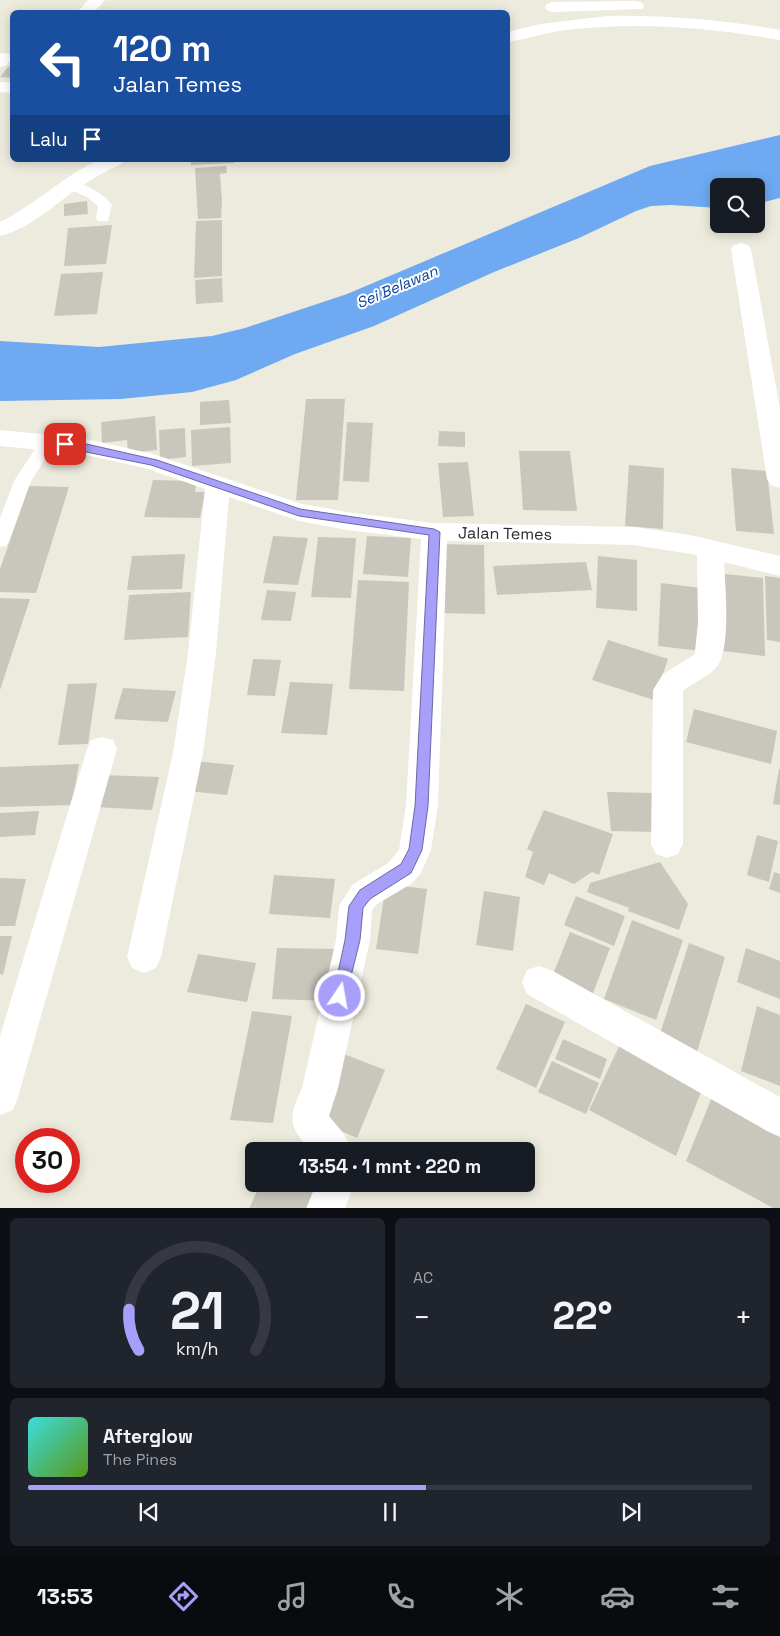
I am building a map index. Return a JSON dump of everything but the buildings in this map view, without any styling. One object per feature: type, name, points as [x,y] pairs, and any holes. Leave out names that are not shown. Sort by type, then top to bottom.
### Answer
[{"type":"street","points":[[88,10],[98,0]]},
{"type":"street","points":[[558,27],[552,4],[637,10],[780,35]]},
{"type":"street","points":[[510,37],[558,27],[585,24],[637,10]]},
{"type":"street","points":[[0,230],[15,224],[69,184],[109,162]]},
{"type":"street","points":[[741,249],[780,479]]},
{"type":"street","name":"Jalan Temes","points":[[0,438],[82,446],[153,462],[299,512],[434,532],[634,536],[710,549],[780,566]]},
{"type":"street","points":[[144,957],[188,754],[202,660],[205,604],[218,484]]},
{"type":"street","points":[[327,1142],[321,1137],[310,1121],[311,1110],[320,1088],[350,950],[356,906],[365,894],[406,869],[415,850],[422,806],[434,532]]},
{"type":"street","points":[[667,844],[668,690],[673,682],[706,661],[708,656],[711,636],[710,549]]},
{"type":"street","points":[[0,1097],[102,749]]},
{"type":"street","points":[[540,982],[780,1118]]},
{"type":"street","points":[[325,1208],[332,1192]]},
{"type":"lane","points":[[69,184],[100,200],[105,205],[103,218]]},
{"type":"lane","points":[[0,541],[23,481],[48,442]]},
{"type":"water","name":"Sei Belawan","points":[[780,145],[780,198],[765,202],[765,178],[710,178],[710,207],[671,205],[651,206],[636,211],[579,238],[494,272],[374,326],[295,354],[236,380],[192,392],[121,399],[0,401],[0,357],[66,364],[159,361],[228,354],[249,349],[306,331],[467,265],[515,243],[560,216],[608,199],[672,166],[703,159],[750,153]]},
{"type":"waterway","name":"Sei Belawan","points":[[0,355],[99,361],[212,350],[260,338],[362,303],[664,174],[754,154],[780,146]]},
{"type":"route","points":[[65,444],[153,462],[299,512],[347,521],[434,532],[422,806],[415,850],[406,869],[365,894],[356,906],[352,940],[340,996]]}]
